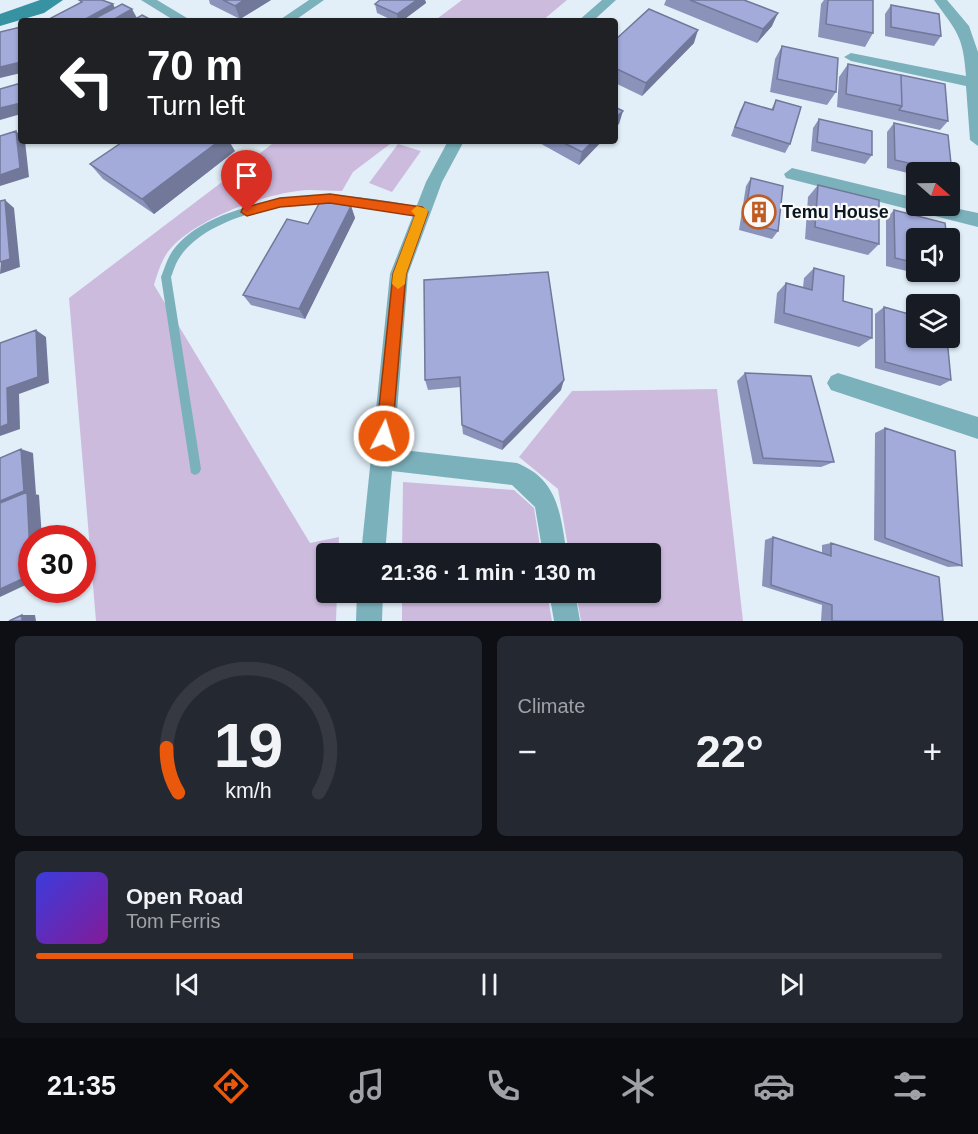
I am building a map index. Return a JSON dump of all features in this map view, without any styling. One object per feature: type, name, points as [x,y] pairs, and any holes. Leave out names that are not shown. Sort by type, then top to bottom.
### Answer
[{"type":"street","points":[[0,20],[37,9],[54,0]]},
{"type":"street","points":[[147,0],[180,18]]},
{"type":"street","points":[[290,18],[318,0]]},
{"type":"street","points":[[589,18],[610,0]]},
{"type":"street","points":[[940,0],[962,26],[971,52],[978,140]]},
{"type":"street","points":[[851,57],[974,83]]},
{"type":"street","points":[[374,543],[399,274],[434,182],[454,144]]},
{"type":"street","points":[[792,174],[906,202]]},
{"type":"street","points":[[960,216],[978,220]]},
{"type":"street","points":[[837,383],[978,428]]},
{"type":"street","points":[[382,459],[517,474],[546,501],[553,543]]},
{"type":"street","points":[[369,621],[370,603]]},
{"type":"street","points":[[564,603],[567,621]]},
{"type":"lane","points":[[195,469],[166,277],[173,256],[199,233],[220,221],[280,202],[330,199],[422,212]]},
{"type":"shaded area","points":[[462,0],[567,0],[546,18],[438,18]]},
{"type":"shaded area","points":[[272,144],[390,144],[353,172],[342,191],[310,190],[275,195],[236,208],[198,226],[168,252],[154,285],[310,543],[339,537],[339,543],[316,543],[316,603],[337,603],[336,621],[96,621],[96,525],[88,525],[69,298]]},
{"type":"shaded area","points":[[398,144],[421,151],[392,192],[369,183]]},
{"type":"shaded area","points":[[717,389],[743,621],[581,621],[578,603],[661,603],[661,543],[567,543],[558,489],[519,457],[572,391]]},
{"type":"shaded area","points":[[403,482],[514,490],[534,508],[539,543],[402,543]]},
{"type":"shaded area","points":[[402,603],[549,603],[552,621],[402,621]]},
{"type":"building","points":[[79,0],[102,0],[113,4],[87,18],[51,18],[82,2]]},
{"type":"building","points":[[223,0],[244,0],[235,6]]},
{"type":"building","points":[[380,0],[417,0],[397,14],[375,4]]},
{"type":"building","points":[[690,0],[744,0],[778,13],[763,29]]},
{"type":"building","points":[[828,0],[873,0],[873,33],[826,24]]},
{"type":"building","points":[[122,4],[132,9],[116,18],[96,18]]},
{"type":"building","points":[[891,5],[939,14],[941,36],[891,27]]},
{"type":"building","points":[[649,9],[698,30],[646,83],[618,69],[618,37]]},
{"type":"building","points":[[18,28],[18,63],[0,67],[0,32]]},
{"type":"building","points":[[782,46],[838,58],[836,92],[777,79]]},
{"type":"building","points":[[848,64],[901,75],[902,106],[846,94]]},
{"type":"building","points":[[901,75],[945,84],[948,121],[899,110],[902,106]]},
{"type":"building","points":[[18,84],[18,104],[0,108],[0,89]]},
{"type":"building","points":[[776,100],[801,107],[790,144],[735,127],[745,102],[773,110]]},
{"type":"building","points":[[819,119],[872,131],[872,155],[817,142]]},
{"type":"building","points":[[894,123],[948,135],[951,162],[906,163],[895,160]]},
{"type":"building","points":[[16,131],[20,168],[0,175],[0,136]]},
{"type":"building","points":[[120,144],[215,144],[142,199],[90,164]]},
{"type":"building","points":[[566,144],[590,144],[582,152]]},
{"type":"building","name":"Temu House","points":[[751,178],[783,186],[778,231],[744,222]]},
{"type":"building","points":[[818,185],[879,200],[879,244],[815,227]]},
{"type":"building","points":[[5,200],[10,259],[0,262],[0,201]]},
{"type":"building","points":[[321,200],[351,206],[299,309],[243,295],[287,219],[308,224]]},
{"type":"building","points":[[894,210],[906,213],[906,216],[918,216],[945,223],[946,228],[906,228],[906,261],[895,258]]},
{"type":"building","points":[[814,268],[844,276],[843,301],[872,309],[872,338],[784,313],[786,283],[812,290]]},
{"type":"building","points":[[548,272],[564,380],[503,442],[462,425],[460,377],[425,380],[424,280]]},
{"type":"building","points":[[884,307],[906,313],[906,348],[948,348],[951,380],[885,362]]},
{"type":"building","points":[[36,330],[38,377],[7,388],[8,424],[0,427],[0,343]]},
{"type":"building","points":[[745,373],[811,376],[834,462],[763,458]]},
{"type":"building","points":[[885,428],[955,451],[962,566],[885,538]]},
{"type":"building","points":[[21,449],[24,491],[0,501],[0,458]]},
{"type":"building","points":[[27,492],[29,525],[18,525],[18,581],[0,589],[0,503]]},
{"type":"building","points":[[773,537],[831,556],[831,543],[939,577],[943,621],[832,621],[832,605],[771,585]]},
{"type":"building","points":[[22,615],[22,621],[9,621]]},
{"type":"slow traffic","points":[[398,284],[399,274],[422,212],[417,211]]},
{"type":"place","name":"Temu House","points":[[759,212]]},
{"type":"route","points":[[247,212],[280,202],[330,199],[369,202],[422,212],[399,274],[384,436]]}]
